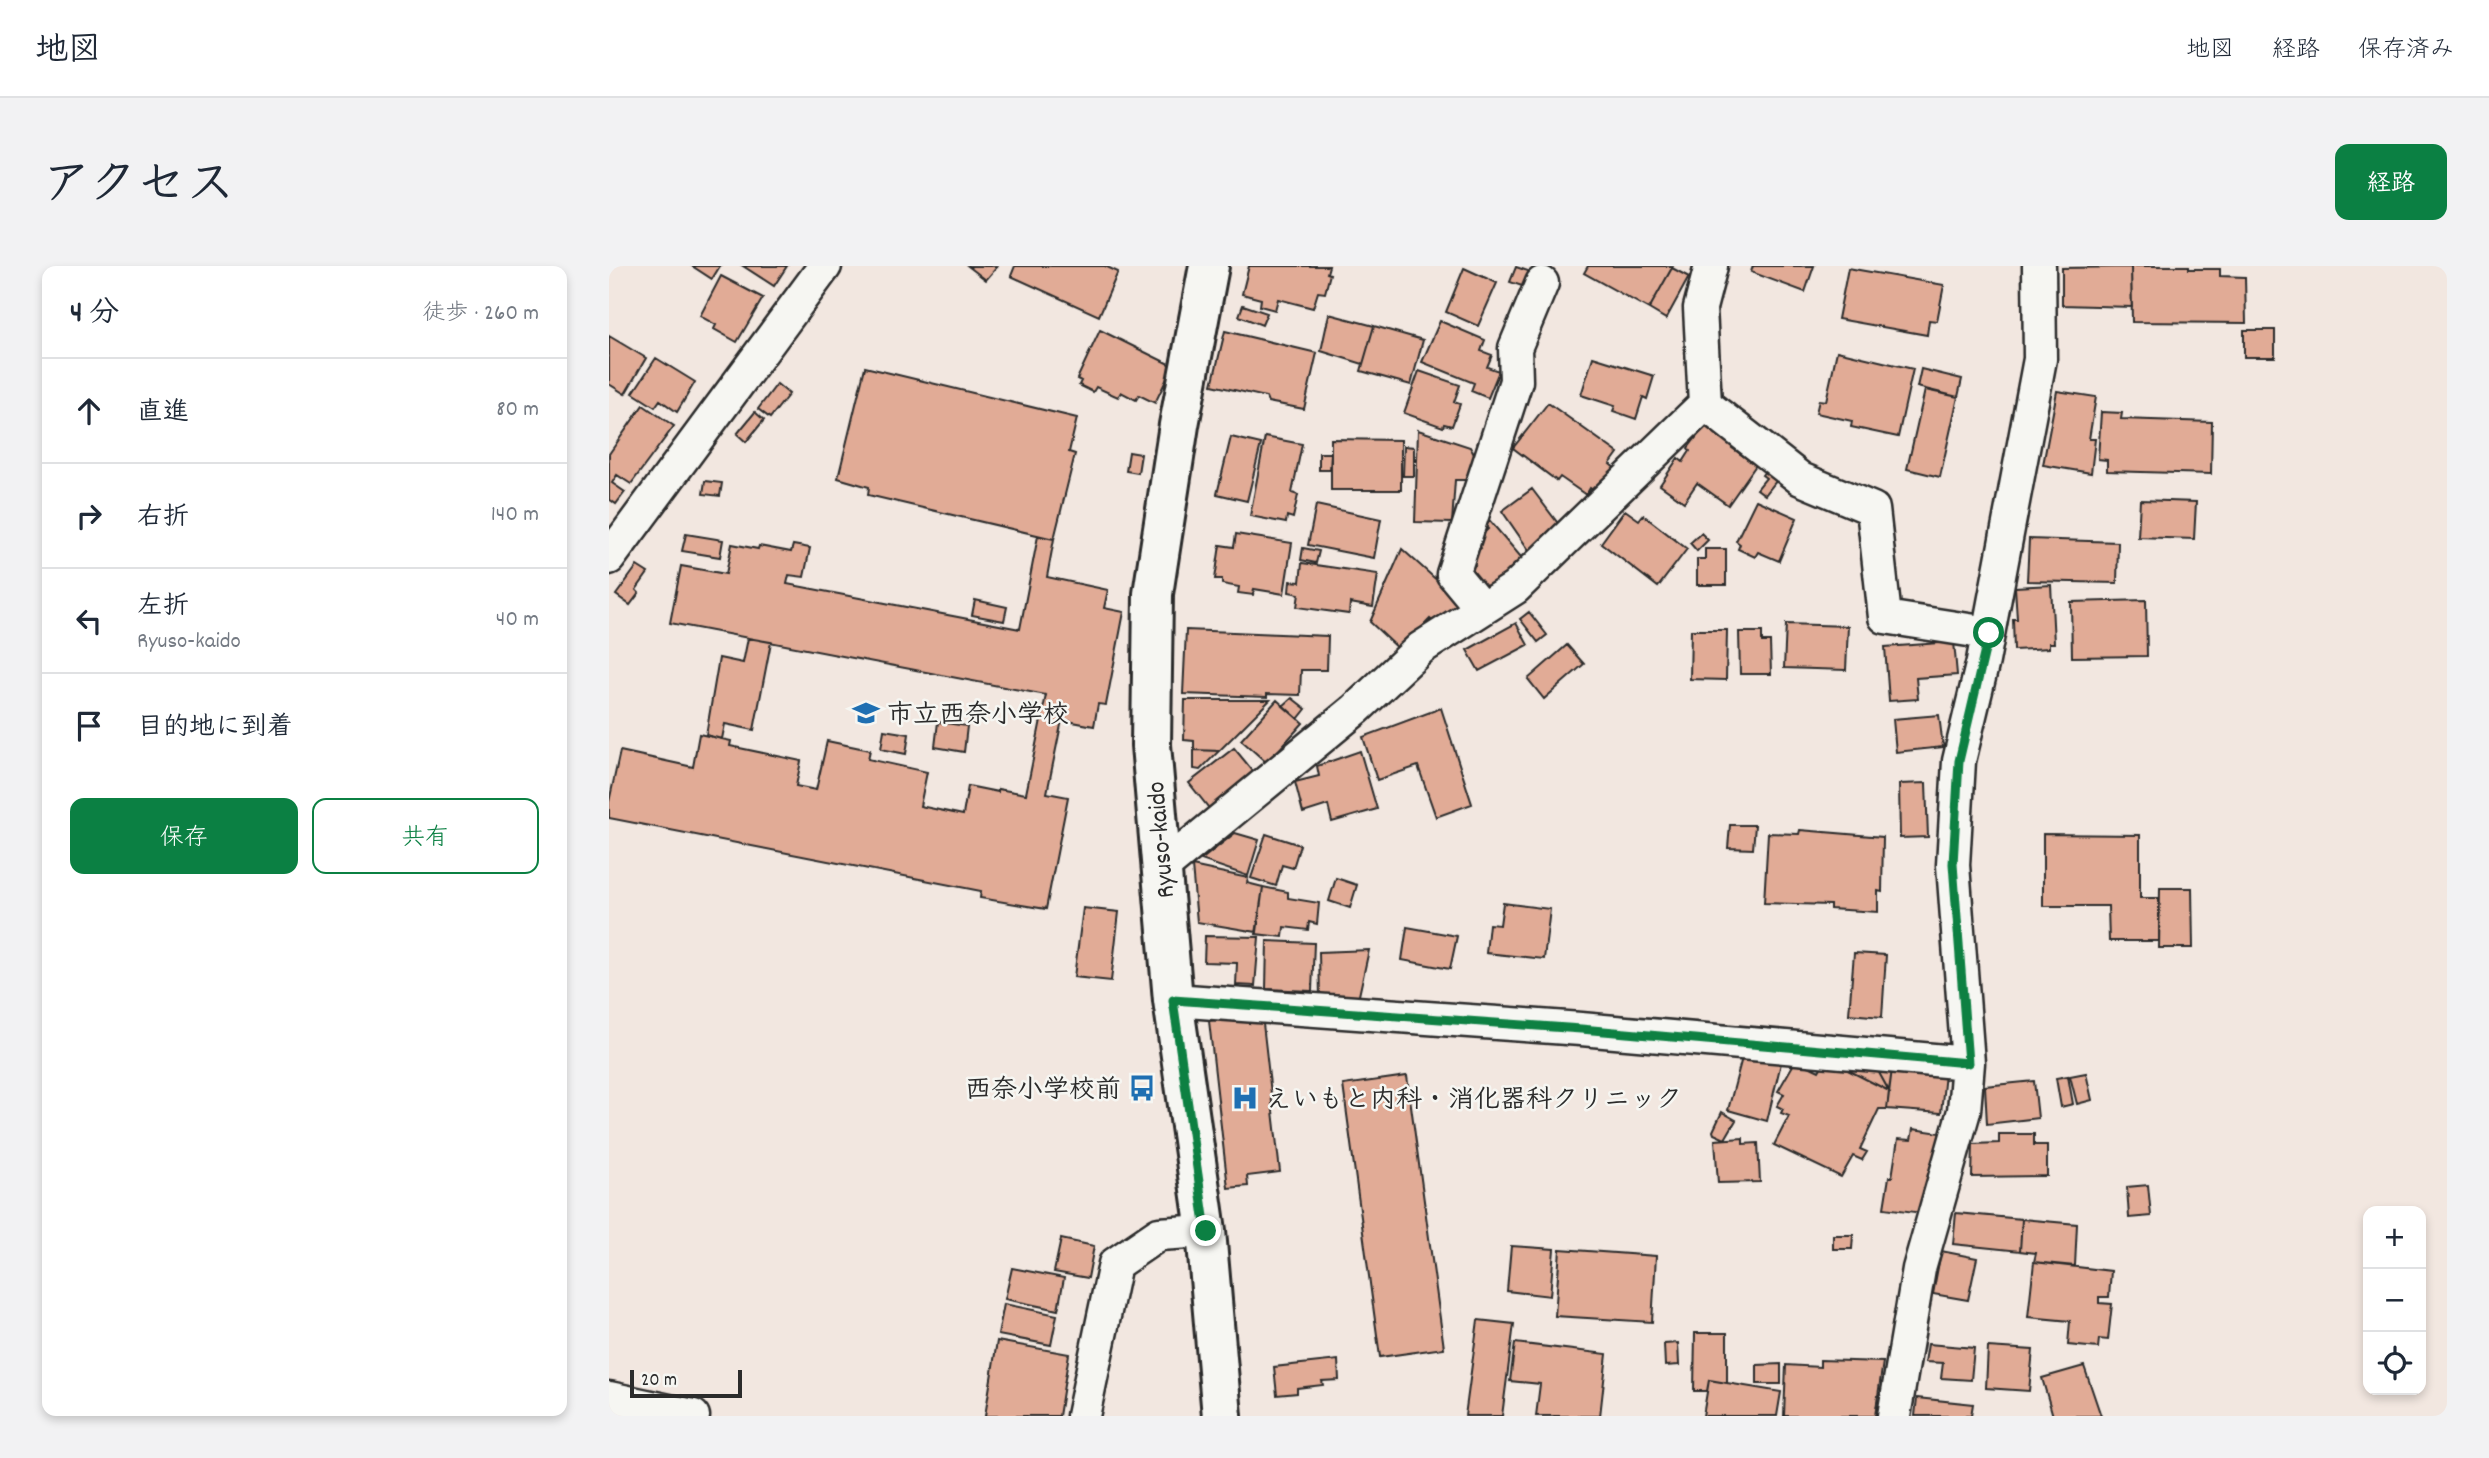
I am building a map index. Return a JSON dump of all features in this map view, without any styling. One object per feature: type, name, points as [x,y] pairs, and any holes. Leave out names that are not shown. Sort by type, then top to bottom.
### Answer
[{"type":"main road","name":"Ryuso-kaido","points":[[1209,266],[1179,425],[1153,594],[1151,745],[1173,1000],[1206,1231],[1222,1416]]},
{"type":"street","points":[[609,558],[620,523],[825,266]]},
{"type":"street","points":[[1160,870],[1356,709],[1421,648],[1515,588],[1705,404],[1700,308],[1711,266]]},
{"type":"street","points":[[1895,1416],[1919,1269],[1964,1111],[1968,1063],[1953,864],[1959,761],[1989,633],[2040,359],[2039,266]]},
{"type":"street","points":[[1482,609],[1453,574],[1516,381],[1515,348],[1542,284]]},
{"type":"street","points":[[1705,404],[1801,479],[1873,509],[1885,617],[1989,633]]},
{"type":"street","points":[[1173,1000],[1581,1029],[1968,1063]]},
{"type":"street","points":[[1083,1416],[1115,1264],[1160,1234],[1206,1231]]},
{"type":"street","points":[[609,1398],[660,1412],[693,1416]]},
{"type":"building","points":[[692,266],[720,266],[712,279]]},
{"type":"building","points":[[743,266],[787,266],[774,286]]},
{"type":"building","points":[[968,266],[998,266],[986,280]]},
{"type":"building","points":[[1015,266],[1105,266],[1118,272],[1099,316],[1011,276]]},
{"type":"building","points":[[1249,266],[1329,266],[1327,273],[1330,274],[1325,293],[1318,292],[1313,308],[1278,299],[1275,310],[1260,306],[1261,299],[1242,294]]},
{"type":"building","points":[[1588,266],[1673,266],[1649,309],[1584,273]]},
{"type":"building","points":[[1753,266],[1814,266],[1805,292],[1751,272]]},
{"type":"building","points":[[2131,266],[2189,266],[2189,269],[2220,269],[2220,276],[2245,277],[2246,323],[2132,322]]},
{"type":"building","points":[[1516,267],[1534,273],[1528,288],[1510,282]]},
{"type":"building","points":[[2131,267],[2132,307],[2062,305],[2062,268]]},
{"type":"building","points":[[1464,268],[1497,283],[1478,326],[1446,312]]},
{"type":"building","points":[[1672,268],[1689,277],[1666,319],[1649,309]]},
{"type":"building","points":[[1848,268],[1944,285],[1937,321],[1929,320],[1927,335],[1838,319]]},
{"type":"building","points":[[721,276],[763,298],[737,342],[714,329],[716,325],[700,316]]},
{"type":"building","points":[[1243,305],[1267,313],[1262,325],[1239,316]]},
{"type":"building","points":[[1329,314],[1374,326],[1363,364],[1321,351]]},
{"type":"building","points":[[1440,321],[1485,340],[1481,351],[1492,355],[1487,367],[1499,371],[1488,398],[1471,391],[1474,383],[1422,362]]},
{"type":"building","points":[[1374,326],[1423,340],[1411,385],[1361,371]]},
{"type":"building","points":[[1100,330],[1173,366],[1155,403],[1139,395],[1136,400],[1121,392],[1118,397],[1096,387],[1093,392],[1079,385],[1081,381],[1077,379]]},
{"type":"building","points":[[2244,330],[2275,330],[2275,357],[2244,357]]},
{"type":"building","points":[[1225,331],[1317,353],[1304,409],[1268,402],[1266,397],[1212,385]]},
{"type":"building","points":[[609,336],[646,358],[625,394],[609,384]]},
{"type":"building","points":[[1837,351],[1913,369],[1898,437],[1851,427],[1852,421],[1816,413],[1819,400],[1826,401]]},
{"type":"building","points":[[1593,357],[1654,376],[1647,399],[1643,397],[1636,419],[1613,411],[1615,406],[1581,395]]},
{"type":"building","points":[[656,358],[695,382],[677,412],[660,400],[655,407],[633,393]]},
{"type":"building","points":[[865,367],[1077,418],[1069,452],[1075,454],[1054,539],[868,495],[869,487],[838,478]]},
{"type":"building","points":[[1921,369],[1962,379],[1958,397],[1917,387]]},
{"type":"building","points":[[1419,371],[1460,385],[1454,402],[1460,404],[1452,426],[1444,424],[1443,427],[1404,413]]},
{"type":"building","points":[[777,384],[789,394],[770,418],[758,409]]},
{"type":"building","points":[[1925,390],[1958,397],[1940,477],[1907,469]]},
{"type":"building","points":[[2057,391],[2096,397],[2089,439],[2095,439],[2091,473],[2043,465]]},
{"type":"building","points":[[1548,403],[1618,453],[1610,464],[1617,470],[1599,495],[1590,488],[1586,495],[1560,477],[1557,481],[1513,448]]},
{"type":"building","points":[[643,405],[674,426],[631,484],[617,475],[612,483],[625,492],[616,504],[609,499],[609,454]]},
{"type":"building","points":[[755,412],[764,420],[746,442],[737,434]]},
{"type":"building","points":[[2101,412],[2122,413],[2121,419],[2212,422],[2211,474],[2107,471],[2107,460],[2098,459]]},
{"type":"building","points":[[1714,425],[1734,443],[1732,448],[1756,465],[1728,505],[1697,483],[1684,502],[1660,485],[1678,458],[1683,462],[1690,451],[1688,448],[1705,426],[1710,430]]},
{"type":"building","points":[[1418,430],[1470,447],[1476,458],[1466,480],[1455,480],[1452,523],[1415,522]]},
{"type":"building","points":[[1231,437],[1261,444],[1247,501],[1217,494]]},
{"type":"building","points":[[1265,437],[1302,444],[1292,493],[1298,495],[1293,518],[1287,516],[1286,523],[1250,516]]},
{"type":"building","points":[[1331,439],[1401,440],[1401,490],[1331,490]]},
{"type":"building","points":[[1404,446],[1414,447],[1414,476],[1403,476]]},
{"type":"building","points":[[1129,452],[1141,454],[1138,473],[1126,471]]},
{"type":"building","points":[[1319,453],[1331,453],[1330,470],[1319,470]]},
{"type":"building","points":[[1769,466],[1780,476],[1765,495],[1757,489],[1766,478],[1762,475]]},
{"type":"building","points":[[705,481],[722,483],[720,496],[703,494]]},
{"type":"building","points":[[1532,489],[1563,530],[1531,553],[1502,511]]},
{"type":"building","points":[[1756,500],[1797,518],[1779,561],[1758,552],[1755,557],[1738,549],[1740,544],[1736,541]]},
{"type":"building","points":[[2140,500],[2196,502],[2194,539],[2138,537]]},
{"type":"building","points":[[1316,505],[1381,519],[1374,558],[1308,545]]},
{"type":"building","points":[[1625,510],[1639,520],[1643,515],[1687,549],[1658,587],[1601,543]]},
{"type":"building","points":[[1490,521],[1527,564],[1486,590],[1470,569],[1475,565],[1469,558],[1481,548],[1476,541],[1488,529],[1485,526]]},
{"type":"building","points":[[1701,533],[1708,540],[1697,551],[1690,543]]},
{"type":"building","points":[[686,534],[723,540],[720,557],[682,551]]},
{"type":"building","points":[[1236,534],[1292,543],[1284,594],[1254,589],[1253,595],[1238,593],[1239,587],[1222,584],[1222,579],[1215,579],[1220,545],[1234,547]]},
{"type":"building","points":[[1038,536],[1054,539],[1047,577],[1108,590],[1104,608],[1124,612],[1106,705],[1098,704],[1094,726],[1062,720],[1047,793],[1068,797],[1046,909],[980,898],[981,891],[609,818],[609,802],[620,751],[693,767],[699,734],[731,741],[730,746],[801,761],[796,786],[816,790],[827,741],[870,750],[868,759],[927,772],[920,806],[963,815],[968,786],[1026,794],[1046,695],[670,623],[681,566],[726,574],[732,544],[791,552],[793,545],[810,548],[804,577],[789,575],[787,584],[1020,629]]},
{"type":"building","points":[[2029,539],[2118,542],[2117,583],[2027,581]]},
{"type":"building","points":[[1303,548],[1319,551],[1316,563],[1301,560]]},
{"type":"building","points":[[1402,549],[1460,601],[1438,626],[1430,619],[1400,650],[1370,622]]},
{"type":"building","points":[[1705,549],[1726,549],[1726,585],[1697,585],[1697,559],[1705,559]]},
{"type":"building","points":[[1302,563],[1378,574],[1373,607],[1350,603],[1349,614],[1297,607],[1299,594],[1289,592],[1290,581],[1300,582]]},
{"type":"building","points":[[637,566],[648,573],[636,590],[639,593],[630,605],[616,595]]},
{"type":"building","points":[[2051,585],[2054,643],[2049,643],[2049,648],[2014,650],[2013,619],[2017,619],[2015,587]]},
{"type":"building","points":[[975,600],[1007,607],[1004,621],[972,615]]},
{"type":"building","points":[[2146,600],[2147,656],[2072,657],[2071,602]]},
{"type":"building","points":[[1529,612],[1547,635],[1538,642],[1520,619]]},
{"type":"building","points":[[1516,623],[1528,645],[1479,671],[1467,650]]},
{"type":"building","points":[[1786,624],[1848,626],[1846,670],[1784,668]]},
{"type":"building","points":[[1186,630],[1328,636],[1327,670],[1301,670],[1300,695],[1267,694],[1267,697],[1183,694]]},
{"type":"building","points":[[1691,630],[1727,630],[1726,680],[1690,679]]},
{"type":"building","points":[[1739,632],[1762,632],[1762,642],[1770,642],[1771,674],[1740,674]]},
{"type":"building","points":[[748,638],[771,642],[754,730],[725,724],[722,739],[706,735],[719,658],[743,663]]},
{"type":"building","points":[[1954,642],[1957,675],[1916,678],[1918,699],[1889,701],[1885,647]]},
{"type":"building","points":[[1567,645],[1584,664],[1544,699],[1528,679]]},
{"type":"building","points":[[1292,698],[1306,709],[1298,719],[1283,706]]},
{"type":"building","points":[[1185,700],[1270,700],[1219,751],[1194,750],[1194,741],[1184,740]]},
{"type":"building","points":[[1277,700],[1303,723],[1267,763],[1241,740]]},
{"type":"building","points":[[1441,708],[1472,804],[1436,817],[1418,766],[1377,780],[1363,737]]},
{"type":"building","points":[[1939,715],[1943,747],[1896,752],[1893,719]]},
{"type":"building","points":[[938,722],[967,726],[964,752],[935,747]]},
{"type":"building","points":[[884,730],[909,734],[906,754],[881,749]]},
{"type":"building","points":[[1234,748],[1257,776],[1212,812],[1189,783]]},
{"type":"building","points":[[1194,750],[1219,751],[1200,770],[1194,769]]},
{"type":"building","points":[[1360,751],[1377,809],[1332,822],[1328,805],[1303,813],[1295,782],[1319,776],[1317,766]]},
{"type":"building","points":[[1926,783],[1928,837],[1900,838],[1899,784]]},
{"type":"building","points":[[1730,825],[1755,825],[1753,849],[1728,848]]},
{"type":"building","points":[[1800,830],[1883,837],[1882,892],[1878,891],[1878,912],[1830,909],[1830,905],[1764,903],[1768,833],[1799,834]]},
{"type":"building","points":[[1235,833],[1259,840],[1248,876],[1201,860]]},
{"type":"building","points":[[1266,834],[1300,845],[1293,868],[1282,865],[1276,886],[1251,878]]},
{"type":"building","points":[[2043,834],[2140,835],[2140,898],[2159,898],[2159,941],[2109,941],[2108,906],[2043,906]]},
{"type":"building","points":[[1192,866],[1248,878],[1247,883],[1263,887],[1257,932],[1197,922]]},
{"type":"building","points":[[1336,878],[1357,885],[1350,908],[1329,901]]},
{"type":"building","points":[[1263,887],[1288,892],[1288,898],[1319,903],[1317,924],[1309,922],[1308,930],[1284,927],[1283,937],[1256,934]]},
{"type":"building","points":[[2160,888],[2192,888],[2193,948],[2159,948]]},
{"type":"building","points":[[1503,903],[1550,909],[1544,959],[1486,953],[1489,924],[1500,925]]},
{"type":"building","points":[[1083,908],[1119,912],[1111,981],[1074,977]]},
{"type":"building","points":[[1407,927],[1457,936],[1450,969],[1402,960]]},
{"type":"building","points":[[1205,936],[1259,937],[1255,986],[1236,985],[1237,963],[1204,962]]},
{"type":"building","points":[[1267,941],[1314,943],[1312,991],[1266,989]]},
{"type":"building","points":[[1369,950],[1358,1000],[1320,998],[1319,952]]},
{"type":"building","points":[[1854,953],[1886,955],[1882,1017],[1849,1014]]},
{"type":"building","points":[[1262,1015],[1280,1172],[1247,1176],[1248,1186],[1228,1188],[1209,1021]]},
{"type":"building","points":[[1743,1054],[1781,1063],[1767,1121],[1728,1110]]},
{"type":"building","points":[[1796,1060],[1819,1071],[1825,1061],[1834,1063],[1889,1091],[1887,1109],[1879,1109],[1860,1149],[1867,1152],[1862,1160],[1853,1156],[1841,1177],[1774,1145],[1789,1116],[1781,1113],[1783,1109],[1777,1106],[1784,1094],[1778,1091]]},
{"type":"building","points":[[1834,1063],[1878,1071],[1889,1091]]},
{"type":"building","points":[[1878,1068],[1892,1069],[1889,1091],[1878,1071]]},
{"type":"building","points":[[1892,1069],[1945,1073],[1941,1113],[1887,1109]]},
{"type":"building","points":[[2086,1073],[2092,1100],[2077,1104],[2070,1076]]},
{"type":"building","points":[[1407,1076],[1444,1348],[1380,1357],[1343,1085]]},
{"type":"building","points":[[2068,1076],[2073,1104],[2061,1107],[2056,1078]]},
{"type":"building","points":[[2034,1081],[2038,1118],[1987,1124],[1985,1086]]},
{"type":"building","points":[[1722,1112],[1736,1120],[1725,1139],[1713,1131]]},
{"type":"building","points":[[1913,1129],[1940,1133],[1932,1188],[1922,1213],[1884,1208],[1898,1139],[1911,1140]]},
{"type":"building","points":[[1999,1134],[2034,1134],[2034,1145],[2047,1145],[2047,1176],[1972,1177],[1973,1144],[1999,1143]]},
{"type":"building","points":[[1743,1138],[1743,1144],[1758,1143],[1760,1182],[1718,1183],[1715,1140]]},
{"type":"building","points":[[2148,1185],[2151,1216],[2129,1218],[2127,1187]]},
{"type":"building","points":[[1956,1213],[2022,1219],[2020,1251],[1953,1244]]},
{"type":"building","points":[[2022,1219],[2077,1224],[2075,1266],[2034,1262],[2036,1253],[2020,1251]]},
{"type":"building","points":[[1833,1235],[1853,1235],[1852,1249],[1833,1249]]},
{"type":"building","points":[[1061,1239],[1094,1246],[1088,1278],[1054,1272]]},
{"type":"building","points":[[1511,1246],[1554,1249],[1550,1296],[1507,1291]]},
{"type":"building","points":[[1560,1249],[1656,1256],[1652,1322],[1555,1316]]},
{"type":"building","points":[[1941,1251],[1977,1258],[1968,1300],[1933,1294]]},
{"type":"building","points":[[2034,1262],[2111,1271],[2109,1297],[2099,1297],[2099,1303],[2112,1304],[2108,1340],[2099,1339],[2098,1348],[2068,1345],[2070,1321],[2028,1317]]},
{"type":"building","points":[[1012,1268],[1064,1278],[1058,1310],[1005,1299]]},
{"type":"building","points":[[1004,1304],[1057,1315],[1051,1345],[998,1335]]},
{"type":"building","points":[[1478,1320],[1514,1324],[1502,1416],[1465,1416]]},
{"type":"building","points":[[1695,1333],[1727,1333],[1727,1383],[1709,1380],[1707,1391],[1694,1391]]},
{"type":"building","points":[[997,1341],[1069,1354],[1059,1416],[985,1416]]},
{"type":"building","points":[[1515,1343],[1607,1354],[1600,1416],[1536,1416],[1540,1384],[1510,1381]]},
{"type":"building","points":[[1678,1343],[1679,1365],[1665,1366],[1664,1344]]},
{"type":"building","points":[[1928,1344],[1974,1348],[1971,1380],[1941,1378],[1943,1363],[1925,1362]]},
{"type":"building","points":[[1988,1347],[2033,1350],[2029,1391],[1986,1388]]},
{"type":"building","points":[[1338,1360],[1339,1380],[1322,1381],[1323,1385],[1297,1388],[1297,1393],[1277,1395],[1274,1367]]},
{"type":"building","points":[[1820,1360],[1883,1362],[1875,1416],[1784,1416],[1786,1365],[1820,1367]]},
{"type":"building","points":[[1781,1364],[1781,1384],[1757,1384],[1757,1365]]},
{"type":"building","points":[[2084,1366],[2101,1416],[2053,1416],[2042,1378]]},
{"type":"building","points":[[1709,1380],[1781,1392],[1777,1416],[1703,1416]]},
{"type":"building","points":[[1917,1398],[1973,1404],[1971,1416],[1915,1416]]},
{"type":"place","name":"市立西奈小学校","points":[[866,713]]},
{"type":"place","name":"西奈小学校前","points":[[1142,1088]]},
{"type":"place","name":"えいもと内科・消化器科クリニック","points":[[1245,1098]]},
{"type":"route","points":[[1206,1231],[1173,1000],[1581,1029],[1968,1063],[1953,864],[1959,761],[1989,633]]}]
